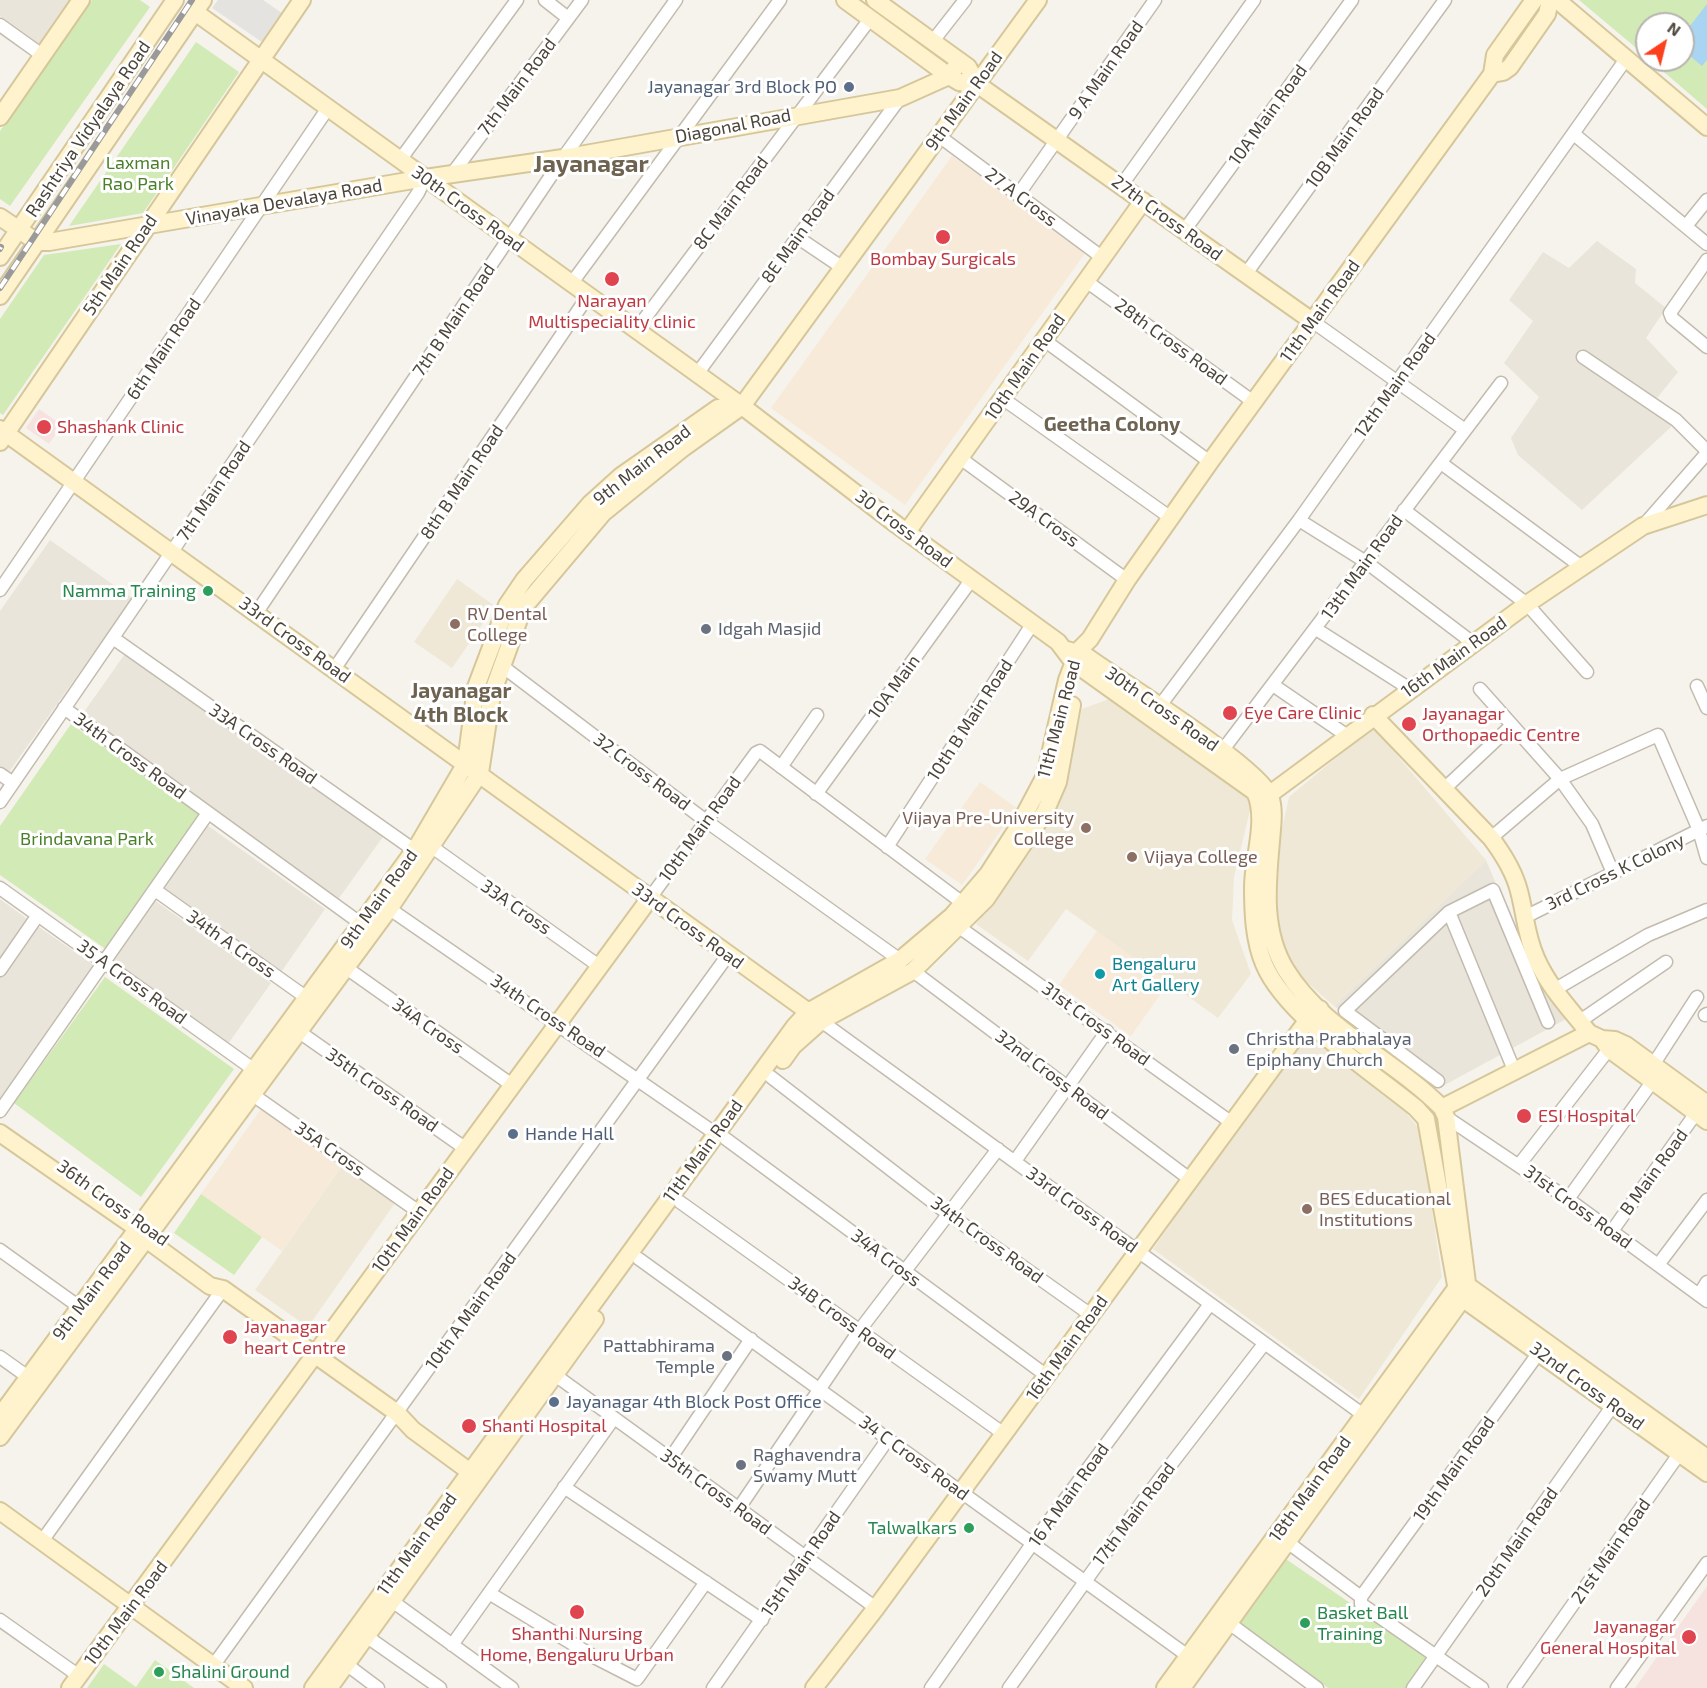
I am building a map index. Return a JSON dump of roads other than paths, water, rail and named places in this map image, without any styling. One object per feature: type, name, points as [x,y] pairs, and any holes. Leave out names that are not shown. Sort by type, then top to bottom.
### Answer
[{"type":"main road","points":[[0,117],[81,0]]},
{"type":"main road","name":"Rashtriya Vidyalaya Road","points":[[0,257],[176,0]]},
{"type":"main road","name":"5th Main Road","points":[[2,435],[302,0]]},
{"type":"main road","points":[[845,0],[949,76],[959,82],[977,84]]},
{"type":"main road","name":"9th Main Road","points":[[0,1437],[33,1381],[260,1073],[307,998],[432,847],[473,768],[492,694],[523,608],[603,513],[683,448],[742,406],[1038,0]]},
{"type":"main road","name":"11th Main Road","points":[[313,1688],[477,1471],[721,1136],[814,1016],[900,960],[964,904],[1007,845],[1045,776],[1077,657],[1127,580],[1210,462],[1492,74],[1495,56],[1534,0]]},
{"type":"main road","name":"11th Main Road","points":[[1492,74],[1503,72],[1510,67],[1547,14],[1550,0]]},
{"type":"main road","points":[[1557,0],[1707,127]]},
{"type":"main road","name":"27th Cross Road","points":[[882,2],[968,67],[977,84],[1312,321]]},
{"type":"main road","name":"Rashtriya Vidyalaya Road","points":[[0,296],[199,6]]},
{"type":"main road","name":"30th Cross Road","points":[[199,6],[261,59],[742,406]]},
{"type":"main road","name":"Diagonal Road","points":[[425,178],[563,158],[798,114],[900,98],[949,76],[960,62]]},
{"type":"main road","name":"Vinayaka Devalaya Road","points":[[37,242],[425,178]]},
{"type":"main road","name":"10th Main Road","points":[[907,532],[1143,201]]},
{"type":"main road","points":[[0,217],[37,242]]},
{"type":"main road","name":"9th Main Road","points":[[384,904],[414,850],[473,768],[476,687],[507,605],[524,580],[590,504],[621,476],[718,408],[742,406]]},
{"type":"main road","name":"30 Cross Road","points":[[742,406],[907,532],[1077,657]]},
{"type":"main road","name":"33rd Cross Road","points":[[2,435],[74,482],[257,612],[814,1016]]},
{"type":"main road","name":"16th Main Road","points":[[1270,795],[1373,715],[1527,604],[1643,526],[1707,505]]},
{"type":"main road","name":"30th Cross Road","points":[[1077,657],[1160,707],[1222,751],[1251,774],[1270,795],[1272,816],[1268,900],[1272,939],[1286,970],[1314,1015],[1444,1112]]},
{"type":"main road","name":"30th Cross Road","points":[[1077,657],[1255,792],[1260,808],[1253,888],[1258,945],[1272,979],[1426,1119],[1463,1290]]},
{"type":"main road","name":"11th Main Road","points":[[329,1688],[392,1601],[477,1471],[555,1375],[680,1202],[721,1136],[771,1077],[814,1016],[913,971],[959,927],[997,884],[1045,812],[1058,782],[1077,657]]},
{"type":"main road","points":[[1373,715],[1491,838],[1515,878],[1523,918],[1536,958],[1554,990],[1595,1035],[1620,1042],[1653,1073],[1705,1109]]},
{"type":"main road","name":"10th Main Road","points":[[75,1682],[650,898]]},
{"type":"main road","name":"9th Main Road","points":[[260,1073],[298,1031],[345,967],[366,928]]},
{"type":"main road","name":"16th Main Road","points":[[814,1688],[876,1608],[1314,1015]]},
{"type":"main road","points":[[1463,1290],[1444,1112],[1514,1070],[1595,1035]]},
{"type":"main road","name":"36th Cross Road","points":[[0,1121],[145,1231],[210,1286],[223,1289],[397,1413],[419,1423],[477,1471]]},
{"type":"main road","name":"36th Cross Road","points":[[0,1133],[145,1231]]},
{"type":"main road","name":"32nd Cross Road","points":[[1463,1290],[1683,1448],[1707,1473]]},
{"type":"main road","name":"18th Main Road","points":[[1166,1688],[1188,1656],[1282,1538],[1463,1290]]},
{"type":"main road","name":"9th Main Road","points":[[0,1416],[33,1381]]},
{"type":"main road","name":"32nd Cross Road","points":[[1683,1448],[1707,1458]]},
{"type":"main road","points":[[0,1511],[244,1688]]},
{"type":"main road","name":"18th Main Road","points":[[1182,1688],[1229,1623],[1282,1538]]},
{"type":"street","points":[[400,160],[516,0]]},
{"type":"street","points":[[545,0],[568,18]]},
{"type":"street","name":"7th Main Road","points":[[452,174],[582,0]]},
{"type":"street","name":"7th B Main Road","points":[[257,612],[563,158],[676,0]]},
{"type":"street","points":[[572,284],[780,0]]},
{"type":"street","points":[[933,41],[965,0]]},
{"type":"street","name":"9 A Main Road","points":[[1018,195],[1155,0]]},
{"type":"street","points":[[1121,186],[1254,0]]},
{"type":"street","name":"10A Main Road","points":[[1184,231],[1352,0]]},
{"type":"street","name":"10B Main Road","points":[[1245,275],[1445,0]]},
{"type":"street","name":"8C Main Road","points":[[636,330],[870,19]]},
{"type":"street","points":[[0,25],[42,55]]},
{"type":"street","name":"12th Main Road","points":[[1160,707],[1299,520],[1575,135],[1626,59]]},
{"type":"street","name":"8E Main Road","points":[[697,374],[900,98]]},
{"type":"street","name":"6th Main Road","points":[[0,590],[328,108]]},
{"type":"street","points":[[1575,135],[1707,244]]},
{"type":"street","name":"27 A Cross","points":[[939,136],[1103,258]]},
{"type":"street","name":"7th Main Road","points":[[0,802],[418,193],[425,178]]},
{"type":"street","points":[[1686,226],[1707,200]]},
{"type":"street","points":[[797,237],[843,268]]},
{"type":"street","points":[[1707,260],[1670,313],[1672,318],[1707,347]]},
{"type":"street","name":"28th Cross Road","points":[[1086,281],[1255,403]]},
{"type":"street","name":"8th B Main Road","points":[[335,668],[588,296]]},
{"type":"street","name":"27th Cross Road","points":[[1312,321],[1464,430]]},
{"type":"street","points":[[1044,340],[1210,462]]},
{"type":"street","points":[[1583,357],[1676,420],[1707,452]]},
{"type":"street","name":"13th Main Road","points":[[1222,751],[1501,382]]},
{"type":"street","points":[[1002,398],[1172,518]]},
{"type":"street","name":"16th Main Road","points":[[1643,526],[1707,452]]},
{"type":"street","name":"29A Cross","points":[[960,458],[1127,580]]},
{"type":"street","points":[[1441,463],[1583,568]]},
{"type":"street","points":[[1404,510],[1527,604],[1587,672]]},
{"type":"street","points":[[1299,520],[1366,561],[1473,643]]},
{"type":"street","name":"10A Main","points":[[816,794],[972,579]]},
{"type":"street","name":"10th B Main Road","points":[[886,847],[1033,624]]},
{"type":"street","points":[[1316,629],[1410,689]]},
{"type":"street","name":"33A Cross Road","points":[[113,638],[414,850]]},
{"type":"street","name":"32 Cross Road","points":[[502,666],[706,821],[900,960]]},
{"type":"street","points":[[1274,685],[1346,735]]},
{"type":"street","points":[[1697,686],[1707,708]]},
{"type":"street","points":[[1480,688],[1511,726],[1540,754],[1560,779],[1592,824],[1613,873]]},
{"type":"street","name":"34th Cross Road","points":[[64,708],[366,928]]},
{"type":"street","points":[[818,715],[781,767],[964,904]]},
{"type":"street","points":[[1443,790],[1511,726]]},
{"type":"street","points":[[1491,838],[1560,779],[1658,735],[1703,828],[1707,858]]},
{"type":"street","name":"10th Main Road","points":[[650,898],[756,753],[762,752],[781,767]]},
{"type":"street","points":[[0,774],[13,783]]},
{"type":"street","points":[[0,1111],[208,813]]},
{"type":"street","name":"3rd Cross K Colony","points":[[1523,918],[1703,828]]},
{"type":"street","name":"33A Cross","points":[[432,847],[599,966]]},
{"type":"street","name":"35 A Cross Road","points":[[0,888],[260,1073]]},
{"type":"street","name":"34th A Cross","points":[[155,890],[307,998]]},
{"type":"street","points":[[1438,1081],[1345,1011],[1449,912],[1493,890],[1548,1022]]},
{"type":"street","name":"34th Cross Road","points":[[384,904],[721,1136]]},
{"type":"street","points":[[1554,990],[1647,935],[1707,910]]},
{"type":"street","points":[[1449,912],[1514,1070]]},
{"type":"street","points":[[0,970],[38,915]]},
{"type":"street","name":"31st Cross Road","points":[[959,927],[1107,1031],[1232,1123]]},
{"type":"street","name":"10th A Main Road","points":[[213,1666],[728,955]]},
{"type":"street","points":[[1520,1165],[1595,1035],[1666,962]]},
{"type":"street","name":"34A Cross","points":[[345,967],[512,1085]]},
{"type":"street","name":"32nd Cross Road","points":[[913,971],[1191,1180]]},
{"type":"street","points":[[1568,1199],[1653,1073],[1697,997]]},
{"type":"street","name":"33rd Cross Road","points":[[814,1016],[1369,1419]]},
{"type":"street","name":"35th Cross Road","points":[[298,1031],[466,1149]]},
{"type":"street","points":[[1015,1161],[1107,1031]]},
{"type":"street","name":"34th Cross Road","points":[[771,1077],[947,1213],[1091,1315]]},
{"type":"street","name":"35A Cross","points":[[247,1091],[419,1212]]},
{"type":"street","name":"B Main Road","points":[[1612,1231],[1705,1109]]},
{"type":"street","name":"31st Cross Road","points":[[1444,1112],[1703,1298]]},
{"type":"street","name":"34A Cross","points":[[721,1136],[1047,1376]]},
{"type":"street","points":[[739,1508],[859,1331],[998,1149]]},
{"type":"street","points":[[1658,1265],[1707,1200]]},
{"type":"street","name":"34B Cross Road","points":[[680,1202],[1004,1434]]},
{"type":"street","points":[[0,1250],[85,1311]]},
{"type":"street","name":"34 C Cross Road","points":[[639,1259],[1188,1656]]},
{"type":"street","points":[[1703,1298],[1707,1282]]},
{"type":"street","points":[[42,1540],[223,1289]]},
{"type":"street","name":"16 A Main Road","points":[[931,1688],[1032,1544],[1210,1304]]},
{"type":"street","points":[[670,1459],[751,1340]]},
{"type":"street","name":"17th Main Road","points":[[1008,1688],[1142,1502],[1264,1344]]},
{"type":"street","name":"19th Main Road","points":[[1360,1597],[1544,1347]]},
{"type":"street","points":[[0,1357],[33,1381]]},
{"type":"street","name":"35th Cross Road","points":[[555,1375],[876,1608]]},
{"type":"street","name":"20th Main Road","points":[[1413,1688],[1617,1400]]},
{"type":"street","points":[[452,1645],[614,1418]]},
{"type":"street","name":"15th Main Road","points":[[712,1688],[807,1557],[888,1439]]},
{"type":"street","name":"21st Main Road","points":[[1514,1688],[1683,1448]]},
{"type":"street","points":[[564,1487],[762,1620]]},
{"type":"street","points":[[1282,1538],[1360,1597],[1361,1604],[1482,1688]]},
{"type":"street","points":[[1617,1688],[1707,1563]]},
{"type":"street","points":[[489,1593],[596,1658],[637,1679],[706,1582]]},
{"type":"street","points":[[392,1601],[512,1688]]},
{"type":"street","points":[[0,1620],[75,1682]]},
{"type":"street","points":[[1229,1623],[1302,1684],[1317,1688]]},
{"type":"street","points":[[366,1636],[440,1688]]},
{"type":"street","points":[[346,1664],[378,1688]]},
{"type":"water","points":[[1707,4],[1707,60],[1702,66],[1695,60],[1695,20]]},
{"type":"railway","points":[[0,288],[192,0]]},
{"type":"place","name":"Jayanagar 3rd Block PO","points":[[849,87]]},
{"type":"place","name":"Bombay Surgicals","points":[[943,237]]},
{"type":"place","name":"Narayan Multispeciality clinic","points":[[612,279]]},
{"type":"place","name":"Shashank Clinic","points":[[44,427]]},
{"type":"place","name":"Namma Training","points":[[208,591]]},
{"type":"place","name":"RV Dental College","points":[[455,624]]},
{"type":"place","name":"Idgah Masjid","points":[[706,629]]},
{"type":"place","name":"Eye Care Clinic","points":[[1230,713]]},
{"type":"place","name":"Jayanagar Orthopaedic Centre","points":[[1409,724]]},
{"type":"place","name":"Vijaya Pre-University College","points":[[1086,828]]},
{"type":"place","name":"Vijaya College","points":[[1132,857]]},
{"type":"place","name":"Bengaluru Art Gallery","points":[[1100,974]]},
{"type":"place","name":"Christha Prabhalaya Epiphany Church","points":[[1234,1049]]},
{"type":"place","name":"ESI Hospital","points":[[1524,1116]]},
{"type":"place","name":"Hande Hall","points":[[513,1134]]},
{"type":"place","name":"BES Educational Institutions","points":[[1307,1209]]},
{"type":"place","name":"Jayanagar heart Centre","points":[[230,1337]]},
{"type":"place","name":"Pattabhirama Temple","points":[[727,1356]]},
{"type":"place","name":"Jayanagar 4th Block Post Office","points":[[554,1402]]},
{"type":"place","name":"Shanti Hospital","points":[[469,1426]]},
{"type":"place","name":"Raghavendra Swamy Mutt","points":[[741,1465]]},
{"type":"place","name":"Talwalkars","points":[[969,1528]]},
{"type":"place","name":"Shanthi Nursing Home, Bengaluru Urban","points":[[577,1612]]},
{"type":"place","name":"Basket Ball Training","points":[[1305,1623]]},
{"type":"place","name":"Jayanagar General Hospital","points":[[1689,1637]]},
{"type":"place","name":"Shalini Ground","points":[[159,1672]]},
{"type":"district","name":"Jayanagar","points":[[591,164]]},
{"type":"district","name":"Geetha Colony","points":[[1112,424]]},
{"type":"district","name":"Jayanagar 4th Block","points":[[461,703]]},
{"type":"park label","name":"Laxman Rao Park","points":[[138,174]]},
{"type":"park label","name":"Brindavana Park","points":[[87,839]]}]
